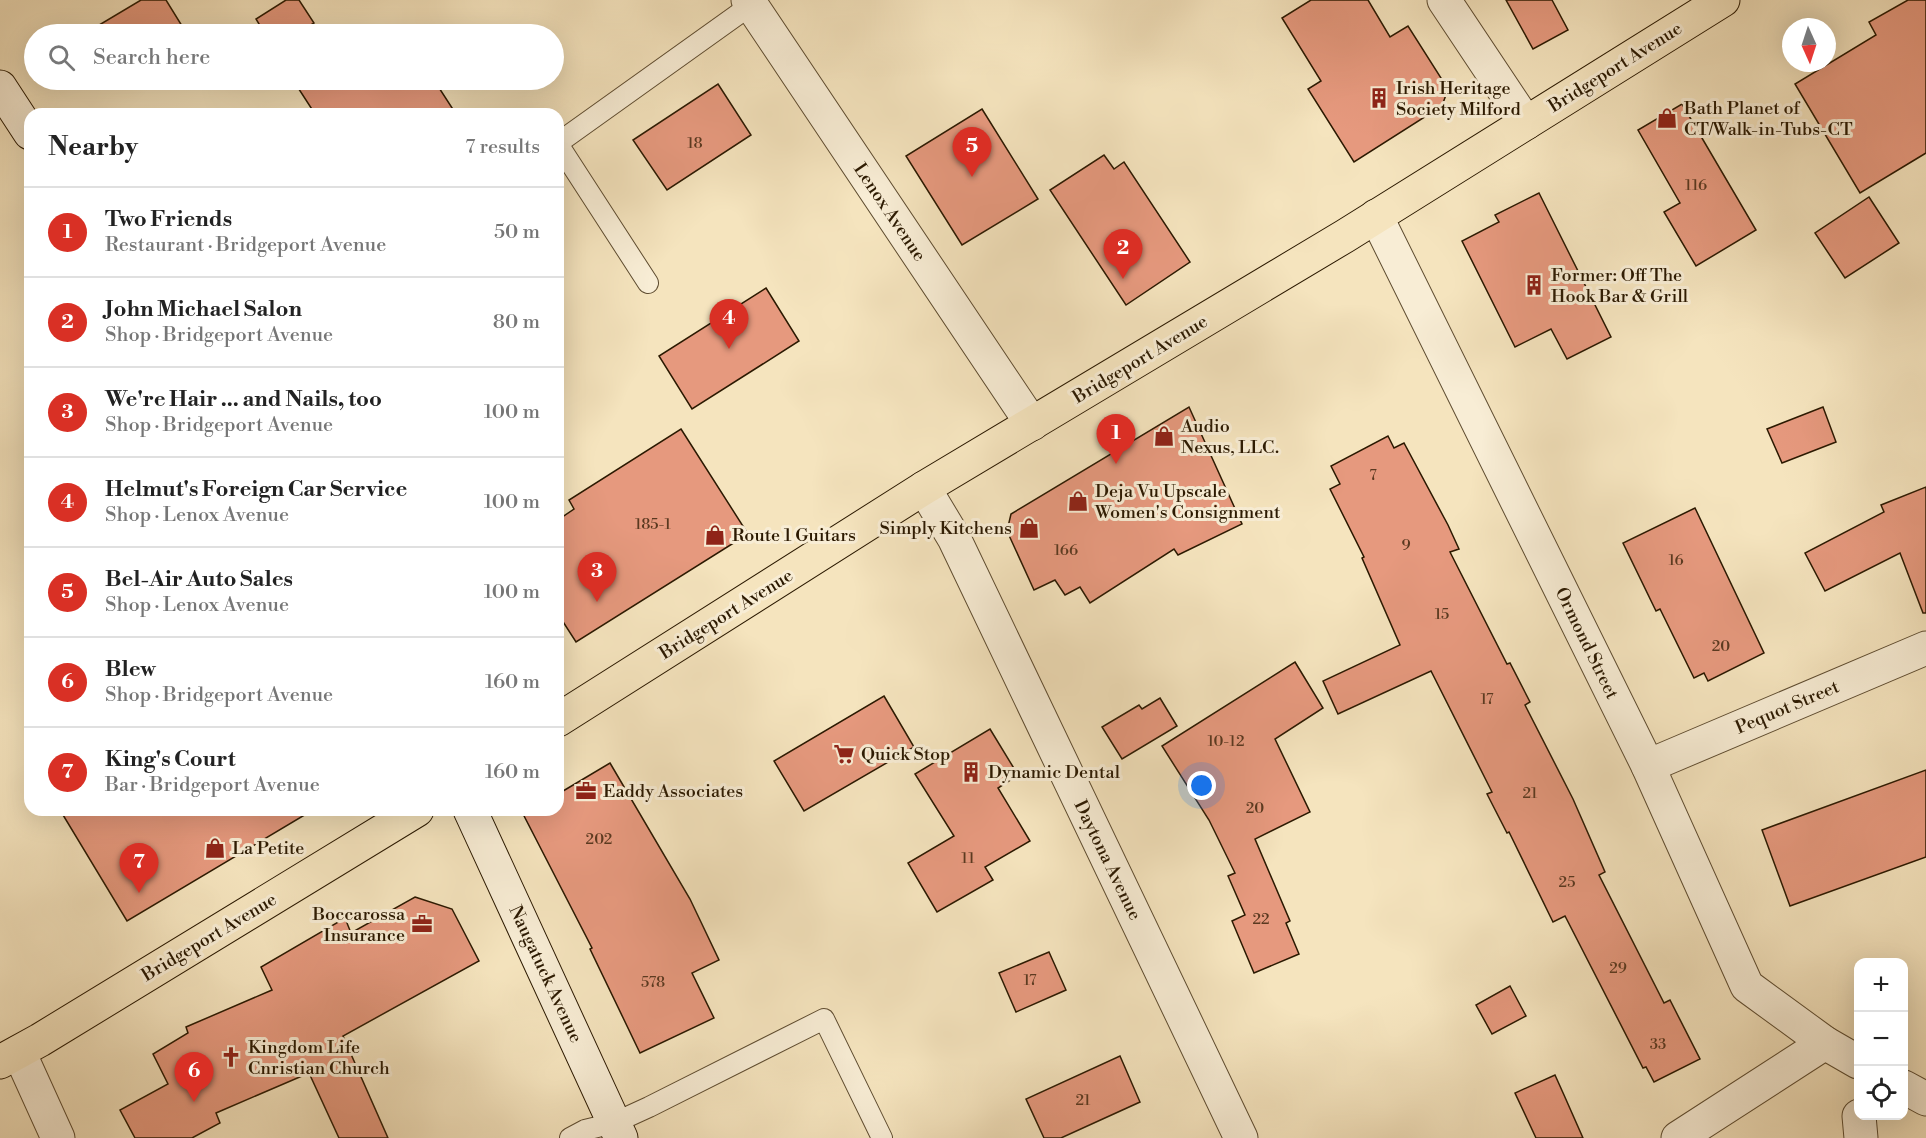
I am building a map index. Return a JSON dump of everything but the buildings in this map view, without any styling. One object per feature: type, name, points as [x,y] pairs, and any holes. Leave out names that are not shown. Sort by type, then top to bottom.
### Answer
[{"type":"main road","name":"Bridgeport Avenue","points":[[564,716],[924,488],[1376,216],[1723,0]]},
{"type":"main road","name":"Bridgeport Avenue","points":[[9,1057],[407,816]]},
{"type":"street","points":[[1444,0],[1526,123]]},
{"type":"street","name":"Lenox Avenue","points":[[750,2],[1032,424]]},
{"type":"street","points":[[0,87],[24,124]]},
{"type":"street","name":"Ormond Street","points":[[1376,216],[1648,766],[1747,986],[1825,1043],[1854,1060]]},
{"type":"street","name":"Daytona Avenue","points":[[924,488],[954,538],[1241,1138]]},
{"type":"street","name":"Pequot Street","points":[[1648,766],[1926,648]]},
{"type":"street","name":"Naugatuck Avenue","points":[[473,816],[618,1130]]},
{"type":"street","points":[[1678,1138],[1825,1043]]},
{"type":"street","points":[[9,1057],[58,1138]]},
{"type":"street","points":[[1908,1089],[1926,1099]]},
{"type":"street","points":[[1859,1120],[1861,1138]]},
{"type":"lane","points":[[564,140],[750,2]]},
{"type":"lane","points":[[564,153],[648,283]]},
{"type":"lane","points":[[570,1138],[585,1130],[618,1130],[824,1019],[882,1138]]},
{"type":"place","name":"Irish Heritage Society Milford","points":[[1379,98]]},
{"type":"place","name":"Bath Planet of CT/Walk-in-Tubs-CT","points":[[1667,118]]},
{"type":"place","name":"Bel-Air Auto Sales","points":[[972,177]]},
{"type":"place","name":"John Michael Salon","points":[[1123,279]]},
{"type":"place","name":"Former: Off The Hook Bar & Grill","points":[[1534,285]]},
{"type":"place","name":"Helmut's Foreign Car Service","points":[[729,349]]},
{"type":"place","name":"Audio Nexus, LLC.","points":[[1164,436]]},
{"type":"place","name":"Two Friends","points":[[1116,464]]},
{"type":"place","name":"Deja Vu Upscale Women's Consignment","points":[[1078,501]]},
{"type":"place","name":"Simply Kitchens","points":[[1029,528]]},
{"type":"place","name":"Route 1 Guitars","points":[[715,535]]},
{"type":"place","name":"We're Hair ... and Nails, too","points":[[597,602]]},
{"type":"place","name":"Quick Stop","points":[[844,754]]},
{"type":"place","name":"Dynamic Dental","points":[[971,772]]},
{"type":"place","name":"Eaddy Associates","points":[[586,791]]},
{"type":"place","name":"La Petite","points":[[215,848]]},
{"type":"place","name":"King's Court","points":[[139,893]]},
{"type":"place","name":"Boccarossa Insurance","points":[[422,924]]},
{"type":"place","name":"Kingdom Life Cnristian Church","points":[[231,1057]]},
{"type":"place","name":"Blew","points":[[194,1102]]}]
